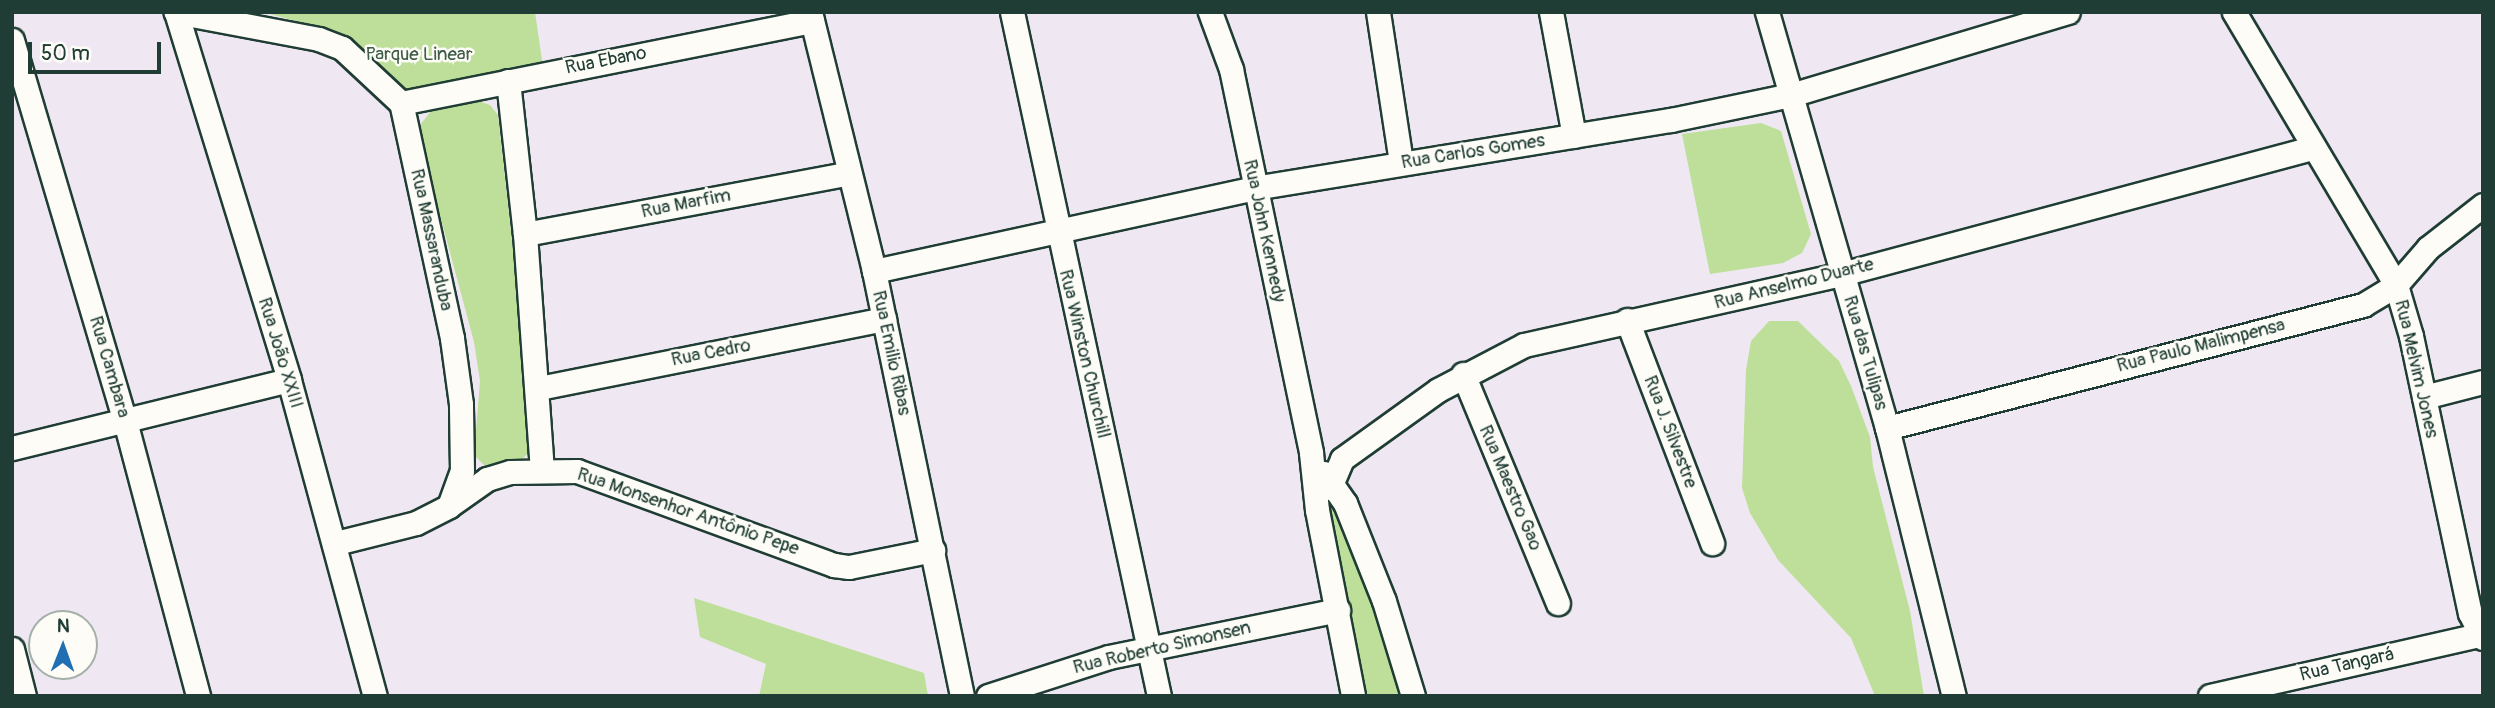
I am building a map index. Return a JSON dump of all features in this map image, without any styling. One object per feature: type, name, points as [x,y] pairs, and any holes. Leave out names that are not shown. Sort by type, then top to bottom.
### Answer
[{"type":"street","points":[[176,12],[331,43],[361,63],[401,103]]},
{"type":"street","name":"Rua João XXIII","points":[[176,12],[289,380],[336,543],[374,696]]},
{"type":"street","name":"Rua Winston Churchill","points":[[1012,12],[1159,696]]},
{"type":"street","name":"Rua John Kennedy","points":[[1210,12],[1231,69],[1311,453],[1324,489],[1338,610],[1353,696]]},
{"type":"street","points":[[1378,12],[1401,163]]},
{"type":"street","points":[[1551,12],[1574,136]]},
{"type":"street","name":"Rua das Tulipas","points":[[1767,12],[1887,428],[1954,696]]},
{"type":"street","name":"Rua Carlos Gomes","points":[[874,271],[1254,188],[1574,136],[1791,95],[2033,16],[2068,12]]},
{"type":"street","name":"Rua Melvim Jones","points":[[2234,12],[2396,285],[2424,397],[2470,613],[2482,636]]},
{"type":"street","name":"Rua Ebano","points":[[401,103],[811,17]]},
{"type":"street","name":"Rua Emilio Ribas","points":[[811,17],[847,174],[874,271],[962,696]]},
{"type":"street","name":"Rua Cambara","points":[[12,40],[125,421],[198,696]]},
{"type":"street","points":[[508,81],[539,388],[542,469]]},
{"type":"street","name":"Rua Massaranduba","points":[[401,103],[452,338],[461,404],[462,471],[449,506]]},
{"type":"street","name":"Rua Anselmo Duarte","points":[[1324,489],[1342,458],[1463,374],[1524,345],[1842,274],[2313,148]]},
{"type":"street","name":"Rua Marfim","points":[[525,234],[847,174]]},
{"type":"street","name":"Rua Paulo Malimpensa","points":[[1887,428],[2363,305],[2396,285],[2428,248],[2483,205]]},
{"type":"street","name":"Rua Cedro","points":[[539,388],[884,319]]},
{"type":"street","name":"Rua J. Silvestre","points":[[1628,320],[1712,543]]},
{"type":"street","name":"Rua Maestro Gao","points":[[1463,374],[1558,603]]},
{"type":"street","points":[[12,448],[289,380]]},
{"type":"street","points":[[2424,397],[2483,382]]},
{"type":"street","name":"Rua Monsenhor Antônio Pepe","points":[[449,506],[487,479],[542,469],[600,477],[834,565],[849,567],[933,550]]},
{"type":"street","name":"Rua John Kennedy","points":[[1324,489],[1345,503],[1384,601],[1413,696]]},
{"type":"street","points":[[336,543],[416,523],[449,506]]},
{"type":"street","name":"Rua Roberto Simonsen","points":[[988,696],[1056,672],[1150,648],[1338,610]]},
{"type":"street","name":"Rua Tangará","points":[[2210,696],[2482,636]]},
{"type":"street","points":[[12,649],[24,696]]},
{"type":"green space","name":"Parque Linear","points":[[263,12],[535,12],[544,74],[401,103],[350,36]]},
{"type":"green space","points":[[478,101],[490,105],[498,115],[528,385],[528,453],[521,461],[486,467],[474,455],[480,381],[474,342],[417,129],[431,111]]},
{"type":"green space","points":[[1761,123],[1781,131],[1811,234],[1802,253],[1783,263],[1710,274],[1682,134]]},
{"type":"green space","points":[[1769,321],[1798,321],[1839,361],[1851,386],[1870,437],[1873,467],[1910,611],[1924,696],[1875,696],[1851,638],[1778,560],[1750,513],[1742,488],[1746,370],[1751,341]]},
{"type":"green space","points":[[1333,507],[1399,670],[1405,696],[1359,696],[1327,512]]},
{"type":"green space","points":[[694,598],[924,673],[928,696],[759,696],[766,664],[700,637]]}]
